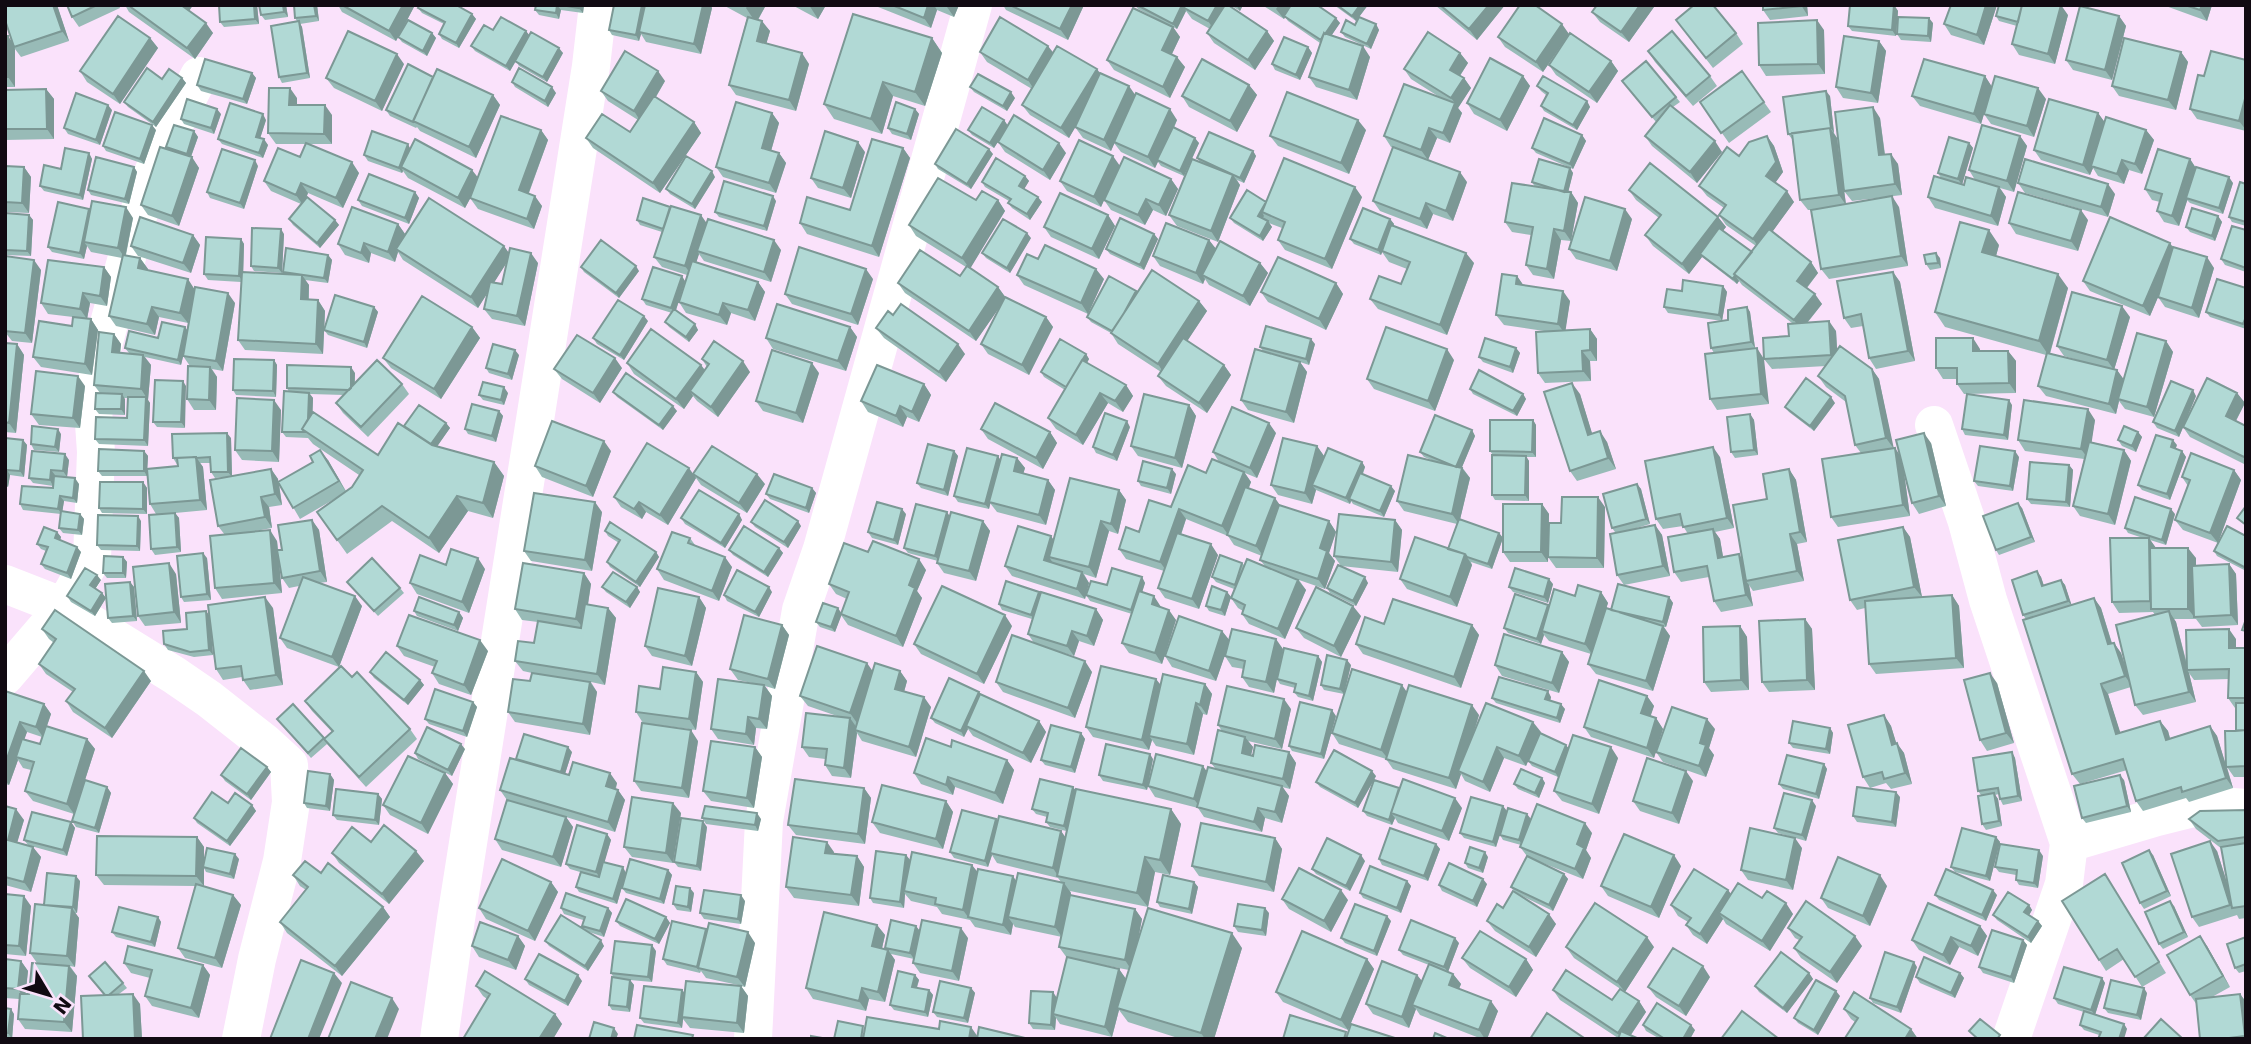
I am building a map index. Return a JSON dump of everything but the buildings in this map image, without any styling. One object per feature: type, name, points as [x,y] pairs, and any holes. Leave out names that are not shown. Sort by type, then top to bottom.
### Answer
[{"type":"street","points":[[439,1039],[589,80],[598,5]]},
{"type":"street","points":[[753,1039],[764,821],[801,610],[822,549],[973,5]]},
{"type":"street","points":[[5,676],[64,607],[92,558],[96,452],[93,409],[101,353],[143,198],[164,145],[198,76]]},
{"type":"street","points":[[1934,425],[1967,522],[1987,600],[2070,843],[2064,884],[2011,1039]]},
{"type":"street","points":[[5,584],[64,607],[174,675],[209,699],[289,765],[291,802],[282,861],[257,959],[241,1039]]},
{"type":"street","points":[[2070,843],[2205,805],[2246,808]]}]
